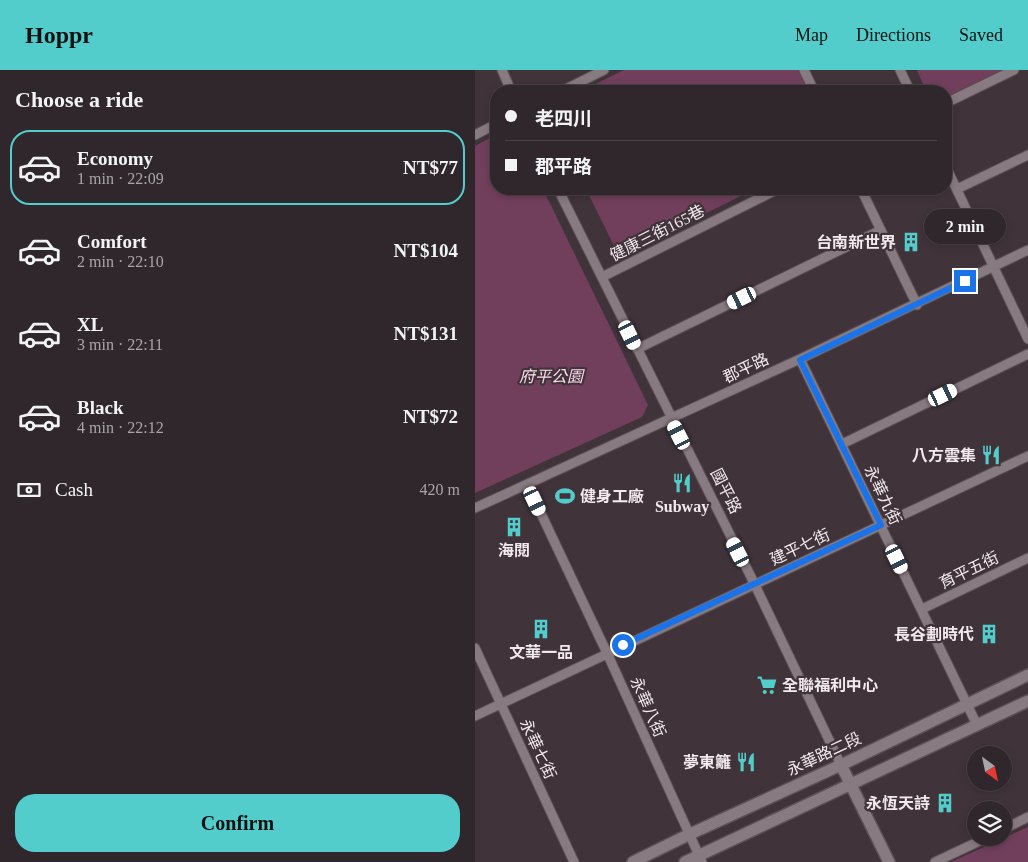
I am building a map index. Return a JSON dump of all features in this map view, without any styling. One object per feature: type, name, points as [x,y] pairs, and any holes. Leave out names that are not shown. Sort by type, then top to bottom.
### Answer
[{"type":"street","points":[[502,70],[508,85]]},
{"type":"street","points":[[574,85],[605,70]]},
{"type":"street","points":[[804,70],[811,85]]},
{"type":"street","points":[[900,70],[907,85]]},
{"type":"street","points":[[952,100],[1014,70]]},
{"type":"street","points":[[475,135],[490,127]]},
{"type":"street","points":[[957,189],[1028,155]]},
{"type":"street","points":[[952,179],[1028,339]]},
{"type":"street","name":"國平路","points":[[561,195],[755,585],[889,862]]},
{"type":"street","name":"健康三街165巷","points":[[602,277],[766,195]]},
{"type":"street","points":[[864,195],[917,305]]},
{"type":"street","points":[[637,349],[881,230]]},
{"type":"street","name":"郡平路","points":[[475,508],[800,360],[1028,250]]},
{"type":"street","points":[[842,444],[1028,354]]},
{"type":"street","name":"永華九街","points":[[800,360],[977,725]]},
{"type":"street","name":"建平七街","points":[[475,716],[1028,456]]},
{"type":"street","name":"永華八街","points":[[527,484],[701,859]]},
{"type":"street","name":"育平五街","points":[[922,609],[1028,558]]},
{"type":"street","name":"永華七街","points":[[475,648],[574,862]]},
{"type":"street","name":"永華路二段","points":[[633,862],[1028,675]]},
{"type":"street","points":[[685,862],[701,859],[851,784],[1028,701]]},
{"type":"street","points":[[1012,825],[1028,817]]},
{"type":"street","points":[[935,862],[969,846]]},
{"type":"green space","points":[[624,70],[804,70],[811,85],[593,85]]},
{"type":"green space","points":[[917,70],[1002,70],[952,94],[952,85],[923,85]]},
{"type":"green space","name":"府平公園","points":[[490,138],[490,195],[546,195],[648,405],[642,417],[475,493],[475,146]]},
{"type":"green space","points":[[589,195],[743,195],[619,256]]},
{"type":"green space","points":[[1028,827],[1028,862],[951,862],[986,846],[1012,846],[1012,834]]},
{"type":"place","name":"台南新世界","points":[[911,242]]},
{"type":"place","name":"八方雲集","points":[[991,455]]},
{"type":"place","name":"Subway","points":[[682,483]]},
{"type":"place","name":"健身工廠","points":[[565,496]]},
{"type":"place","name":"海閱","points":[[514,527]]},
{"type":"place","name":"文華一品","points":[[541,629]]},
{"type":"place","name":"長谷劃時代","points":[[989,634]]},
{"type":"place","name":"全聯福利中心","points":[[767,685]]},
{"type":"place","name":"夢東籬","points":[[746,762]]},
{"type":"place","name":"永恆天詩","points":[[945,803]]},
{"type":"route","points":[[623,645],[881,525],[800,360],[965,281]]}]
